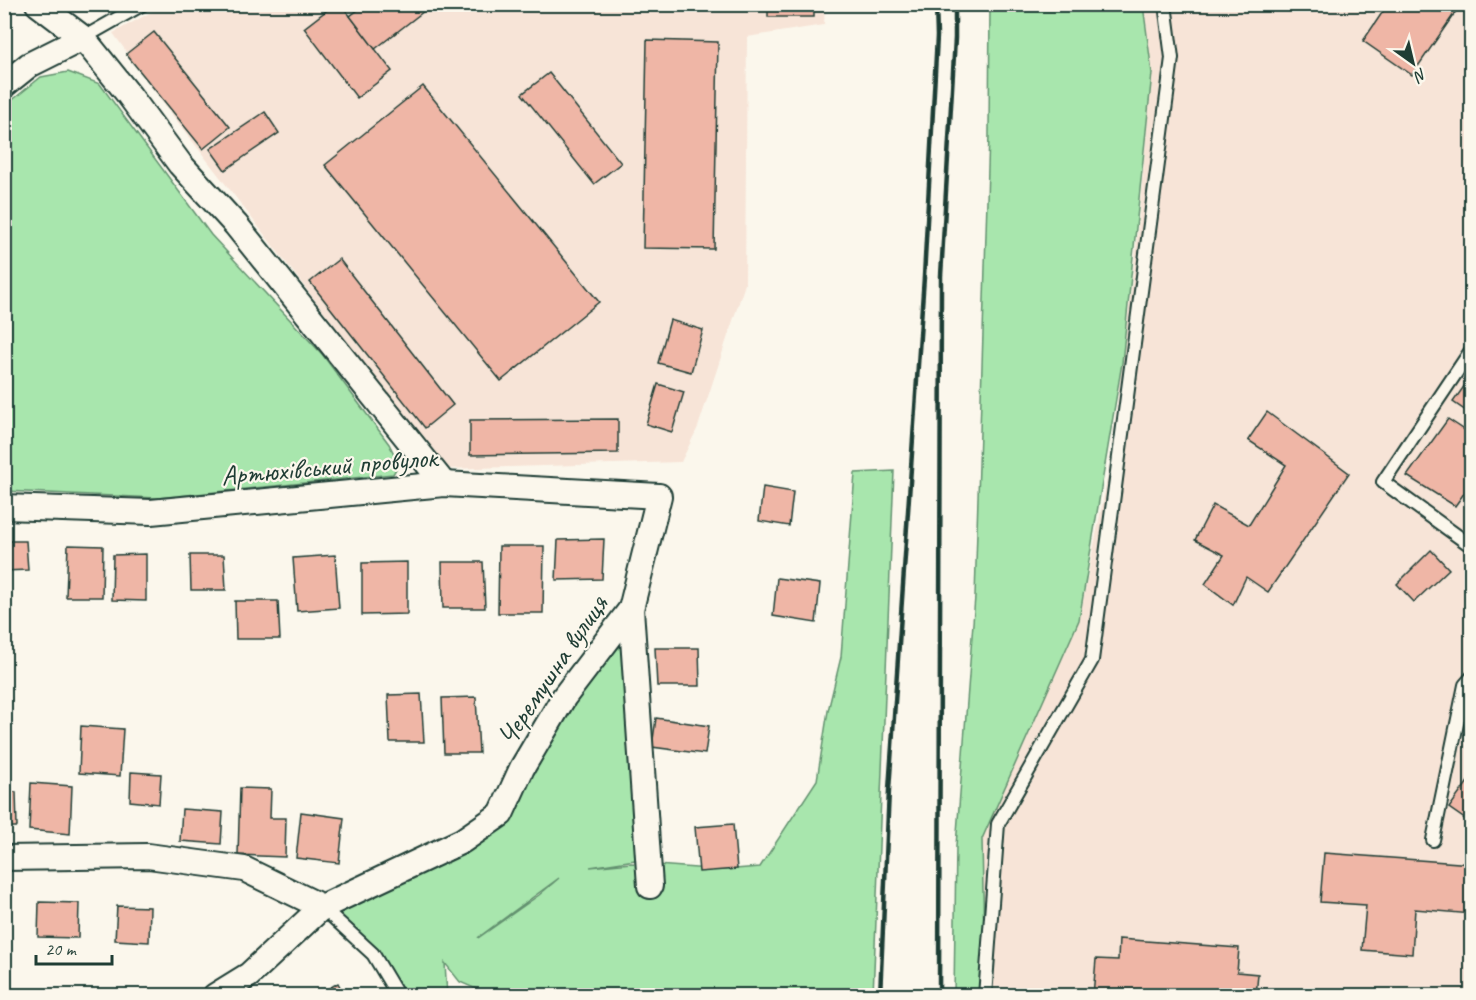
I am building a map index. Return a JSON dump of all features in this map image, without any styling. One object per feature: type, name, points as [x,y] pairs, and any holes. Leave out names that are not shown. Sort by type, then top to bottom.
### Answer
[{"type":"street","points":[[38,4],[83,38],[180,164],[236,225],[444,484]]},
{"type":"street","points":[[4,85],[29,65],[83,38]]},
{"type":"street","name":"Артюхівський провулок","points":[[4,507],[151,512],[444,484],[659,496]]},
{"type":"street","name":"Черемушна вулиця","points":[[215,996],[249,975],[322,907],[462,841],[501,814],[522,768],[564,697],[632,609],[659,496]]},
{"type":"street","points":[[632,609],[650,886]]},
{"type":"street","points":[[4,858],[148,856],[244,869],[322,907]]},
{"type":"lane","points":[[83,38],[143,4]]},
{"type":"lane","points":[[986,996],[998,824],[1092,660],[1172,58],[1166,4]]},
{"type":"lane","points":[[1472,349],[1383,482],[1470,545],[1472,544]]},
{"type":"lane","points":[[1432,840],[1465,685],[1472,676]]},
{"type":"lane","points":[[322,907],[373,954],[398,996]]},
{"type":"shaded area","points":[[166,4],[825,5],[824,25],[747,37],[745,284],[698,427],[681,462],[445,469],[166,107],[113,33]]},
{"type":"shaded area","points":[[1144,5],[1471,5],[1471,995],[968,996],[977,852],[1021,726],[1079,620],[1110,465],[1136,248],[1152,73]]},
{"type":"green space","points":[[990,5],[1143,5],[1152,73],[1122,363],[1079,620],[982,839],[985,995],[954,996],[956,846],[975,597],[989,135]]},
{"type":"green space","points":[[68,72],[100,84],[211,235],[322,354],[389,444],[399,464],[393,474],[157,498],[5,491],[5,106],[41,77]]},
{"type":"green space","points":[[894,471],[873,995],[490,995],[460,982],[445,963],[447,995],[398,995],[373,954],[322,907],[470,845],[631,609],[648,858],[590,867],[631,863],[722,870],[760,867],[817,780],[828,711],[841,657],[855,473]],"holes":[[[559,878],[539,895],[478,938]]]},
{"type":"building","points":[[90,4],[103,4],[95,11]]},
{"type":"building","points":[[335,4],[341,4],[392,71],[357,98],[304,28]]},
{"type":"building","points":[[366,4],[433,4],[375,49],[350,16]]},
{"type":"building","points":[[768,4],[814,4],[814,17],[768,17]]},
{"type":"building","points":[[1388,4],[1461,4],[1412,75],[1363,41]]},
{"type":"building","points":[[154,32],[230,127],[203,149],[126,54]]},
{"type":"building","points":[[647,40],[718,42],[714,249],[643,248]]},
{"type":"building","points":[[549,73],[621,163],[594,184],[522,94]]},
{"type":"building","points":[[423,86],[599,302],[501,381],[325,165]]},
{"type":"building","points":[[265,112],[279,133],[225,170],[210,149]]},
{"type":"building","points":[[339,259],[453,405],[425,428],[310,282]]},
{"type":"building","points":[[670,320],[703,330],[691,372],[658,363]]},
{"type":"building","points":[[1472,375],[1472,415],[1453,402]]},
{"type":"building","points":[[658,384],[684,392],[672,432],[646,424]]},
{"type":"building","points":[[1267,412],[1349,473],[1268,592],[1246,577],[1233,605],[1205,584],[1224,555],[1195,540],[1213,505],[1249,525],[1286,465],[1248,440]]},
{"type":"building","points":[[618,419],[618,453],[470,455],[470,420]]},
{"type":"building","points":[[1448,419],[1472,435],[1472,482],[1455,506],[1407,476]]},
{"type":"building","points":[[763,487],[793,492],[789,526],[759,521]]},
{"type":"building","points":[[604,539],[602,579],[556,580],[558,540]]},
{"type":"building","points":[[4,541],[26,541],[28,570],[4,571]]},
{"type":"building","points":[[68,545],[103,546],[102,597],[66,597]]},
{"type":"building","points":[[499,546],[544,546],[543,613],[498,613]]},
{"type":"building","points":[[1431,550],[1449,569],[1414,602],[1397,584]]},
{"type":"building","points":[[146,554],[146,601],[112,600],[113,555]]},
{"type":"building","points":[[190,555],[224,555],[226,590],[191,590]]},
{"type":"building","points":[[335,555],[339,608],[297,611],[293,558]]},
{"type":"building","points":[[407,562],[407,614],[362,615],[362,563]]},
{"type":"building","points":[[442,562],[483,562],[485,608],[443,608]]},
{"type":"building","points":[[777,578],[820,584],[816,623],[773,616]]},
{"type":"building","points":[[235,601],[278,601],[280,639],[236,639]]},
{"type":"building","points":[[655,648],[699,648],[700,686],[657,686]]},
{"type":"building","points":[[421,694],[424,742],[390,742],[388,695]]},
{"type":"building","points":[[476,697],[479,753],[444,753],[442,698]]},
{"type":"building","points":[[656,718],[709,726],[705,754],[652,747]]},
{"type":"building","points":[[81,726],[123,729],[120,776],[79,773]]},
{"type":"building","points":[[131,772],[161,774],[159,804],[130,801]]},
{"type":"building","points":[[1472,776],[1472,824],[1449,808]]},
{"type":"building","points":[[31,783],[72,786],[70,834],[29,830]]},
{"type":"building","points":[[240,788],[271,789],[270,818],[286,818],[285,857],[238,855]]},
{"type":"building","points":[[4,791],[16,792],[17,827],[4,827]]},
{"type":"building","points":[[182,809],[223,812],[221,844],[180,841]]},
{"type":"building","points":[[301,812],[344,818],[339,863],[296,858]]},
{"type":"building","points":[[733,824],[737,869],[699,872],[695,827]]},
{"type":"building","points":[[1324,853],[1472,864],[1472,914],[1415,909],[1412,954],[1362,950],[1366,905],[1320,902]]},
{"type":"building","points":[[39,902],[79,903],[78,938],[38,937]]},
{"type":"building","points":[[117,906],[150,907],[149,942],[115,940]]},
{"type":"building","points":[[1119,939],[1239,948],[1237,972],[1258,974],[1256,996],[1093,996],[1096,959],[1118,960]]},
{"type":"building","points":[[338,983],[345,996],[315,996]]},
{"type":"railway","points":[[880,996],[889,790],[924,277],[937,36],[936,4]]},
{"type":"railway","points":[[939,996],[941,276],[955,4]]}]
